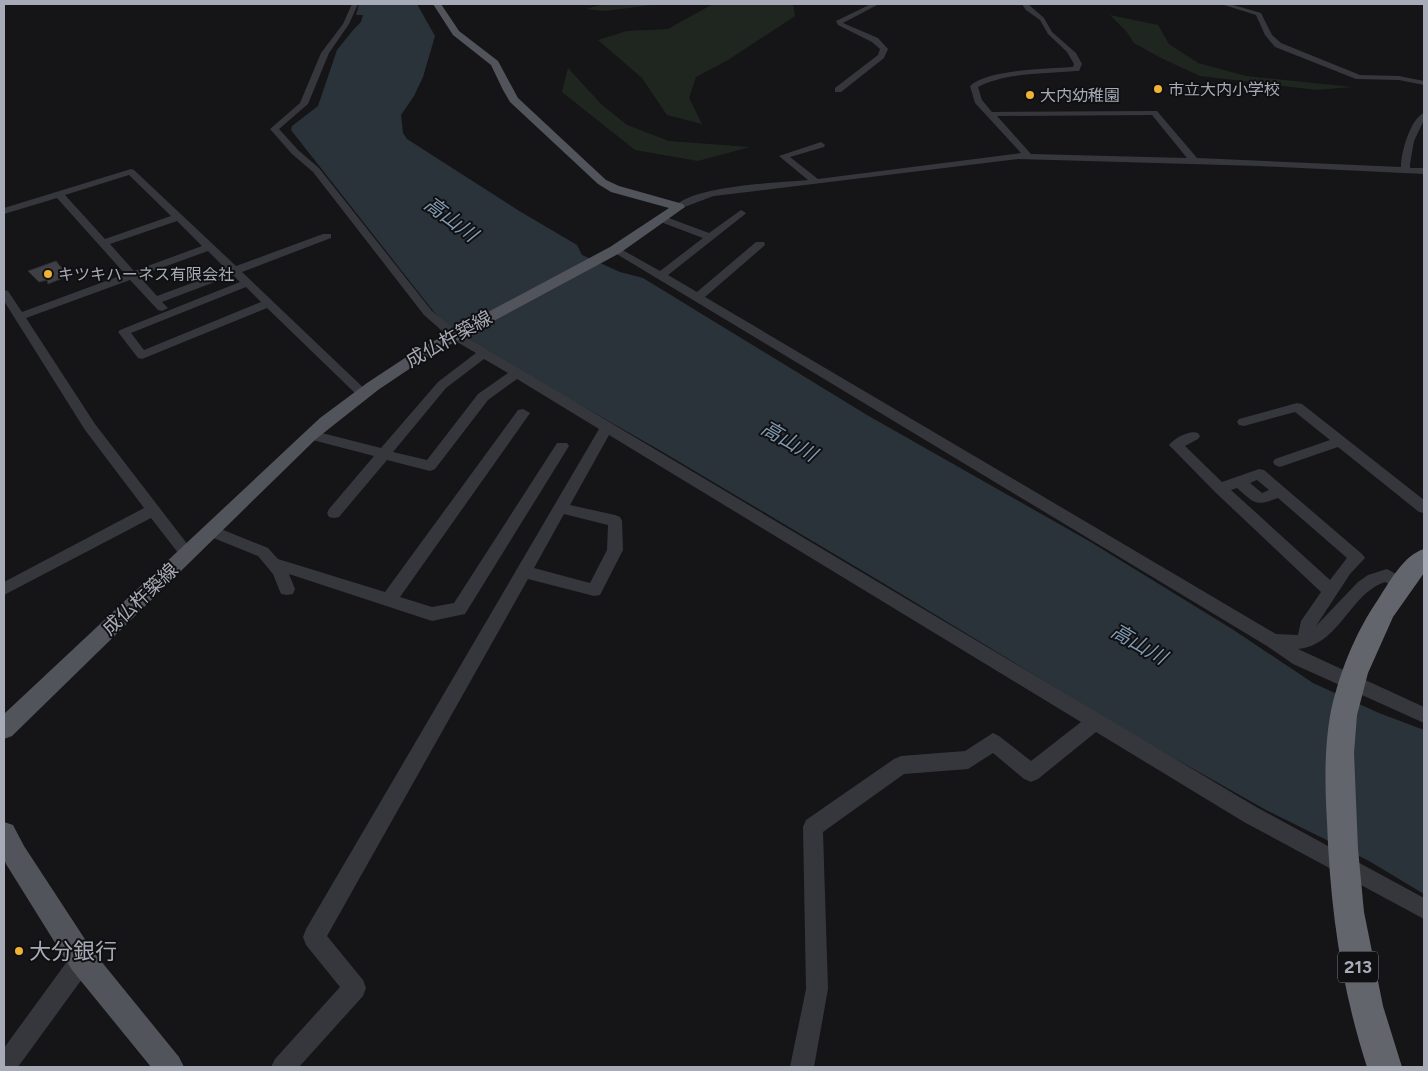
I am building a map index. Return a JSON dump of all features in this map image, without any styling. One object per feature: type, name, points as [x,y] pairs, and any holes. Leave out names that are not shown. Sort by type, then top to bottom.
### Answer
[{"type":"highway","name":"213","points":[[1384,1067],[1376,1044],[1358,971],[1347,915],[1342,864],[1339,774],[1344,715],[1352,683],[1374,627],[1408,573],[1424,558]]},
{"type":"main road","points":[[437,4],[456,33],[495,63],[499,68],[506,91],[514,100],[602,182],[615,189],[679,207]]},
{"type":"main road","name":"成仏杵築線","points":[[4,729],[310,435],[362,393],[411,359],[615,250],[679,207]]},
{"type":"main road","points":[[4,834],[15,855],[82,960],[169,1067]]},
{"type":"street","points":[[355,4],[346,24],[325,53],[304,104],[274,129],[295,152],[316,170],[428,313],[454,335],[1095,722],[1251,815],[1424,909]]},
{"type":"street","points":[[838,90],[881,56],[884,49],[877,42],[840,24],[839,21],[876,4]]},
{"type":"street","points":[[1025,4],[1029,11],[1044,22],[1049,32],[1077,59],[1078,64],[1072,71],[1016,74],[985,80],[974,86],[978,101],[1029,157]]},
{"type":"street","points":[[1224,4],[1259,14],[1265,31],[1272,41],[1350,74],[1368,78],[1399,78],[1424,83]]},
{"type":"street","points":[[990,114],[1154,113],[1194,161]]},
{"type":"street","points":[[1406,171],[1408,150],[1418,124],[1424,115]]},
{"type":"street","points":[[816,182],[783,156],[821,145]]},
{"type":"street","points":[[679,207],[687,201],[714,192],[816,182],[1018,156],[1194,161],[1424,171]]},
{"type":"street","points":[[4,211],[131,172],[362,393]]},
{"type":"street","points":[[59,194],[169,315]]},
{"type":"street","points":[[661,275],[741,213]]},
{"type":"street","points":[[104,243],[178,217]]},
{"type":"street","points":[[662,219],[710,237]]},
{"type":"street","points":[[156,300],[327,236]]},
{"type":"street","points":[[698,297],[760,244]]},
{"type":"street","points":[[19,317],[208,247]]},
{"type":"street","points":[[615,250],[698,297],[1273,641],[1299,659],[1424,715]]},
{"type":"street","points":[[246,283],[124,332],[142,354],[268,303]]},
{"type":"street","points":[[4,293],[90,427],[187,554]]},
{"type":"street","points":[[334,513],[442,385],[484,353]]},
{"type":"street","points":[[310,435],[430,466],[483,397],[517,373]]},
{"type":"street","points":[[1244,422],[1297,407],[1424,508]]},
{"type":"street","points":[[388,601],[523,413]]},
{"type":"street","points":[[283,1067],[355,988],[314,937],[607,428]]},
{"type":"street","points":[[1194,436],[1176,445],[1330,590]]},
{"type":"street","points":[[1280,462],[1342,441]]},
{"type":"street","points":[[273,563],[432,614],[459,609],[562,446]]},
{"type":"street","points":[[1220,488],[1259,474],[1357,558],[1330,590],[1307,626],[1306,641]]},
{"type":"street","points":[[524,572],[594,590],[615,550],[615,521],[561,508]]},
{"type":"street","points":[[4,589],[153,510]]},
{"type":"street","points":[[211,531],[263,552],[280,571],[287,590]]},
{"type":"street","points":[[1273,641],[1306,641],[1328,627],[1361,587],[1374,578],[1387,576],[1401,584]]},
{"type":"street","points":[[802,1067],[817,989],[813,827],[901,765],[968,760],[992,742],[1031,773],[1095,722]]},
{"type":"street","points":[[4,1064],[82,960]]},
{"type":"shaded area","points":[[604,4],[660,4],[605,11],[586,9]]},
{"type":"shaded area","points":[[713,4],[793,4],[795,16],[728,60],[696,77],[689,98],[702,124],[667,115],[642,78],[598,40],[627,31],[668,29]]},
{"type":"shaded area","points":[[1110,15],[1158,25],[1169,44],[1198,63],[1246,76],[1352,87],[1317,90],[1200,76],[1134,43],[1126,31]]},
{"type":"shaded area","points":[[568,68],[601,104],[627,125],[669,141],[750,147],[698,161],[635,150],[562,92]]},
{"type":"water","name":"高山川","points":[[359,4],[417,4],[435,36],[423,77],[414,96],[401,115],[403,133],[407,139],[521,212],[577,245],[582,255],[620,272],[643,278],[867,415],[1089,541],[1232,629],[1313,683],[1379,713],[1424,730],[1424,894],[1369,861],[1266,810],[1137,737],[883,583],[448,326],[434,312],[291,130],[292,126],[318,106],[337,50],[361,22],[363,15],[356,15]]},
{"type":"building","name":"キツキハーネス有限会社","points":[[56,261],[68,276],[48,284],[47,280],[39,282],[28,271]]},
{"type":"place","name":"市立大内小学校","points":[[1158,89]]},
{"type":"place","name":"大内幼稚園","points":[[1030,95]]},
{"type":"place","name":"キツキハーネス有限会社","points":[[48,274]]},
{"type":"place","name":"大分銀行","points":[[19,951]]}]
